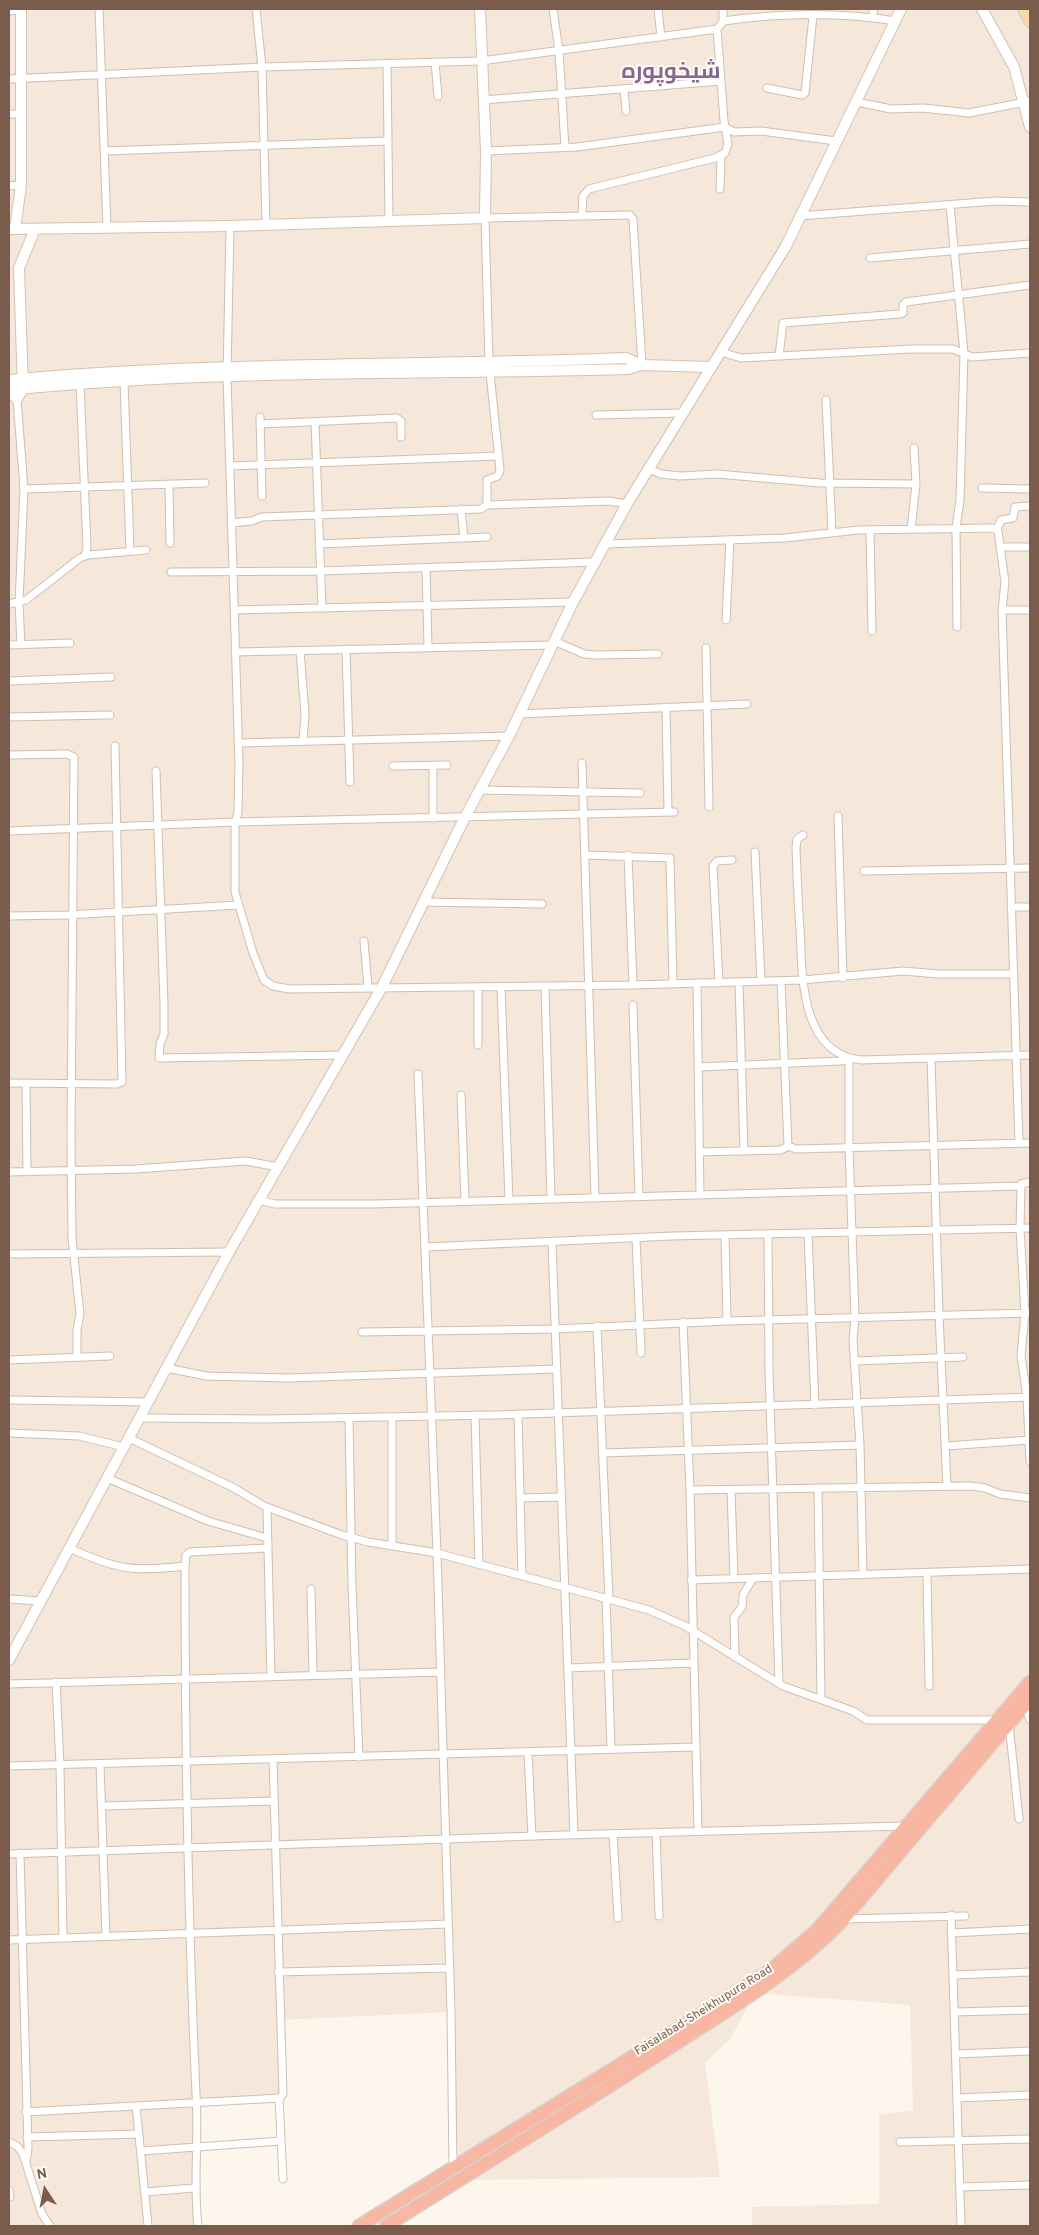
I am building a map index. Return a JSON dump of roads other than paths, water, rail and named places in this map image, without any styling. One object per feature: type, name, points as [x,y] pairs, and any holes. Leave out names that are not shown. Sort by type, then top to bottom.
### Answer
[{"type":"highway","name":"Faisalabad-Sheikhupura Road","points":[[386,2226],[607,2088],[786,1972],[809,1955],[844,1920],[1003,1722],[1030,1682]]},
{"type":"highway","name":"Faisalabad-Sheikhupura Road","points":[[359,2226],[772,1969],[817,1930],[906,1826],[1003,1722],[1027,1702]]},
{"type":"main road","points":[[1024,9],[1030,21]]},
{"type":"street","points":[[99,9],[106,228]]},
{"type":"street","points":[[256,9],[262,67],[266,223]]},
{"type":"street","points":[[480,9],[486,151],[485,218],[490,368],[500,474],[487,480],[487,505]]},
{"type":"street","points":[[553,9],[559,51],[564,147]]},
{"type":"street","points":[[658,9],[660,37]]},
{"type":"street","points":[[723,9],[724,21]]},
{"type":"street","points":[[872,17],[874,9]]},
{"type":"street","points":[[9,1660],[229,1252],[382,987],[465,817],[520,714],[573,602],[647,468],[786,246],[901,9]]},
{"type":"street","points":[[982,9],[1014,67],[1027,102],[1030,127]]},
{"type":"street","points":[[9,11],[21,10],[14,79],[14,114],[20,185],[12,229],[230,226],[266,223],[630,214],[633,219],[642,365]]},
{"type":"street","points":[[14,79],[262,67],[481,62],[717,29],[724,21],[762,15],[794,14],[872,17],[895,21]]},
{"type":"street","points":[[767,88],[802,95],[804,93],[813,16]]},
{"type":"street","points":[[582,214],[583,196],[588,189],[721,156],[728,148],[717,29]]},
{"type":"street","points":[[435,62],[438,96]]},
{"type":"street","points":[[387,63],[389,221]]},
{"type":"street","points":[[483,100],[721,82]]},
{"type":"street","points":[[624,89],[626,112]]},
{"type":"street","points":[[857,102],[891,109],[923,108],[969,113],[1027,102]]},
{"type":"street","points":[[486,151],[564,147],[725,127],[734,132],[785,133],[836,141]]},
{"type":"street","points":[[105,151],[387,141]]},
{"type":"street","points":[[720,189],[721,156]]},
{"type":"street","points":[[9,186],[20,185]]},
{"type":"street","points":[[799,216],[996,201],[1030,202]]},
{"type":"street","points":[[950,205],[956,251],[964,352],[960,500],[956,528],[957,627]]},
{"type":"street","points":[[230,226],[227,371],[239,792],[236,822],[235,892],[260,974],[268,983],[289,989],[545,987],[781,981],[843,978],[903,971],[938,974],[1014,974]]},
{"type":"street","points":[[21,645],[19,603],[24,490],[17,399],[23,384],[18,268],[35,229]]},
{"type":"street","points":[[870,258],[1030,244]]},
{"type":"street","points":[[779,356],[784,322],[900,314],[906,302],[1030,285]]},
{"type":"street","points":[[721,352],[736,358],[911,348],[953,350],[972,356],[1030,353]]},
{"type":"street","points":[[17,399],[9,391],[23,384],[227,371],[490,368],[626,358],[642,365],[711,366]]},
{"type":"street","points":[[9,380],[23,384],[80,385],[227,371]]},
{"type":"street","points":[[124,382],[130,551]]},
{"type":"street","points":[[80,385],[86,487],[87,548],[85,556]]},
{"type":"street","points":[[826,400],[832,532]]},
{"type":"street","points":[[596,416],[682,413]]},
{"type":"street","points":[[262,496],[260,420],[316,422],[399,418],[401,421],[401,437]]},
{"type":"street","points":[[316,422],[322,608]]},
{"type":"street","points":[[911,529],[916,484],[914,448]]},
{"type":"street","points":[[230,466],[499,456]]},
{"type":"street","points":[[647,468],[661,474],[680,476],[718,474],[830,483],[916,484]]},
{"type":"street","points":[[24,490],[205,483]]},
{"type":"street","points":[[169,485],[170,543]]},
{"type":"street","points":[[982,488],[1030,490]]},
{"type":"street","points":[[232,522],[252,521],[262,517],[318,513],[481,509],[487,505],[609,501],[627,504]]},
{"type":"street","points":[[1019,1143],[1002,610],[1005,582],[996,530],[1001,520],[1013,518],[1015,507],[1030,506]]},
{"type":"street","points":[[461,509],[464,538]]},
{"type":"street","points":[[606,544],[786,538],[832,532],[870,530],[956,528],[996,530]]},
{"type":"street","points":[[870,530],[872,631]]},
{"type":"street","points":[[319,544],[487,537]]},
{"type":"street","points":[[726,620],[730,540]]},
{"type":"street","points":[[1000,547],[1030,547]]},
{"type":"street","points":[[9,604],[19,603],[85,556],[146,550]]},
{"type":"street","points":[[171,572],[320,571],[596,562]]},
{"type":"street","points":[[426,568],[428,647]]},
{"type":"street","points":[[234,610],[573,602]]},
{"type":"street","points":[[1002,610],[1030,610]]},
{"type":"street","points":[[9,645],[70,643]]},
{"type":"street","points":[[235,652],[553,643],[590,654],[658,654]]},
{"type":"street","points":[[706,648],[709,807]]},
{"type":"street","points":[[346,649],[350,782]]},
{"type":"street","points":[[300,650],[305,714],[303,742]]},
{"type":"street","points":[[9,681],[111,677]]},
{"type":"street","points":[[520,714],[747,704]]},
{"type":"street","points":[[9,830],[236,822],[671,812],[666,707]]},
{"type":"street","points":[[9,717],[110,714]]},
{"type":"street","points":[[238,743],[508,736]]},
{"type":"street","points":[[9,1083],[118,1084],[122,1082],[115,827],[115,746]]},
{"type":"street","points":[[9,755],[73,755],[72,1238],[80,1314],[77,1330],[77,1357]]},
{"type":"street","points":[[582,763],[595,1197]]},
{"type":"street","points":[[433,765],[433,818]]},
{"type":"street","points":[[393,766],[447,765]]},
{"type":"street","points":[[156,770],[162,908],[164,1034],[160,1044],[159,1058],[343,1055]]},
{"type":"street","points":[[480,790],[583,794],[640,793]]},
{"type":"street","points":[[838,816],[843,978]]},
{"type":"street","points":[[804,835],[798,839],[796,848],[802,980],[806,1003],[817,1031],[828,1047],[849,1059]]},
{"type":"street","points":[[755,852],[761,981]]},
{"type":"street","points":[[585,855],[668,856],[671,859],[673,984]]},
{"type":"street","points":[[628,856],[633,985]]},
{"type":"street","points":[[719,983],[713,866],[717,861],[732,860]]},
{"type":"street","points":[[864,871],[1030,868]]},
{"type":"street","points":[[423,902],[542,904]]},
{"type":"street","points":[[9,916],[74,915],[162,908],[238,905]]},
{"type":"street","points":[[1011,907],[1030,907]]},
{"type":"street","points":[[364,940],[368,987]]},
{"type":"street","points":[[781,981],[788,1146]]},
{"type":"street","points":[[739,982],[744,1151]]},
{"type":"street","points":[[697,983],[700,1194]]},
{"type":"street","points":[[478,987],[478,1045]]},
{"type":"street","points":[[501,987],[509,1200]]},
{"type":"street","points":[[545,987],[551,1199]]},
{"type":"street","points":[[633,1005],[639,1196]]},
{"type":"street","points":[[698,1068],[849,1059],[1030,1055]]},
{"type":"street","points":[[931,1058],[938,1231],[939,1315],[947,1486]]},
{"type":"street","points":[[849,1059],[848,1147],[855,1317],[853,1327],[854,1361],[860,1445],[863,1575]]},
{"type":"street","points":[[418,1074],[437,1553],[444,1839],[450,1968],[452,2168],[459,2180]]},
{"type":"street","points":[[26,1083],[27,1172]]},
{"type":"street","points":[[461,1094],[465,1201]]},
{"type":"street","points":[[788,1146],[796,1149],[1030,1143]]},
{"type":"street","points":[[699,1152],[781,1150],[788,1146]]},
{"type":"street","points":[[9,1172],[72,1171],[246,1162],[278,1167]]},
{"type":"street","points":[[259,1200],[275,1204],[424,1202],[936,1189],[1020,1186],[1022,1183],[1030,1182]]},
{"type":"street","points":[[1020,1186],[1020,1228],[1028,1313],[1021,1356],[1029,1397],[1030,1460]]},
{"type":"street","points":[[426,1247],[636,1238],[1030,1228]]},
{"type":"street","points":[[808,1234],[815,1405]]},
{"type":"street","points":[[768,1235],[779,1683]]},
{"type":"street","points":[[725,1236],[727,1321]]},
{"type":"street","points":[[636,1238],[641,1353]]},
{"type":"street","points":[[552,1243],[574,1834]]},
{"type":"street","points":[[9,1254],[229,1252]]},
{"type":"street","points":[[362,1332],[555,1329],[683,1322],[1028,1313]]},
{"type":"street","points":[[683,1322],[690,1490],[698,1832]]},
{"type":"street","points":[[597,1326],[611,1748]]},
{"type":"street","points":[[9,1360],[110,1356]]},
{"type":"street","points":[[854,1361],[963,1357]]},
{"type":"street","points":[[167,1368],[206,1376],[288,1378],[557,1368]]},
{"type":"street","points":[[140,1418],[350,1418],[857,1404],[1029,1397]]},
{"type":"street","points":[[9,1400],[148,1402]]},
{"type":"street","points":[[518,1414],[522,1576]]},
{"type":"street","points":[[475,1415],[479,1565]]},
{"type":"street","points":[[392,1417],[392,1546]]},
{"type":"street","points":[[350,1418],[359,1756]]},
{"type":"street","points":[[9,1433],[79,1436],[126,1442],[234,1488],[267,1507],[352,1538],[437,1553],[607,1598],[667,1616],[779,1683],[857,1713],[870,1721],[1003,1722],[1019,1819]]},
{"type":"street","points":[[946,1446],[1030,1440]]},
{"type":"street","points":[[602,1453],[860,1445]]},
{"type":"street","points":[[107,1478],[208,1521],[267,1538]]},
{"type":"street","points":[[690,1490],[978,1486],[1000,1494],[1030,1498]]},
{"type":"street","points":[[818,1488],[821,1699]]},
{"type":"street","points":[[730,1490],[734,1578]]},
{"type":"street","points":[[520,1498],[562,1497]]},
{"type":"street","points":[[267,1507],[271,1676]]},
{"type":"street","points":[[69,1548],[105,1564],[120,1568],[152,1570],[185,1566]]},
{"type":"street","points":[[198,2226],[194,2188],[197,2103],[185,1679],[185,1556],[190,1552],[267,1548]]},
{"type":"street","points":[[691,1580],[1030,1569]]},
{"type":"street","points":[[927,1573],[929,1686]]},
{"type":"street","points":[[735,1656],[734,1617],[742,1607],[743,1595],[753,1578]]},
{"type":"street","points":[[311,1589],[313,1675]]},
{"type":"street","points":[[9,1599],[41,1601]]},
{"type":"street","points":[[568,1668],[693,1663]]},
{"type":"street","points":[[9,1684],[440,1672]]},
{"type":"street","points":[[56,1682],[60,1765],[63,1937]]},
{"type":"street","points":[[1027,1702],[1030,1720]]},
{"type":"street","points":[[9,1766],[696,1747]]},
{"type":"street","points":[[528,1752],[532,1836]]},
{"type":"street","points":[[273,1759],[276,1930],[283,2094],[280,2099],[283,2179]]},
{"type":"street","points":[[100,1764],[106,1936]]},
{"type":"street","points":[[102,1806],[274,1802]]},
{"type":"street","points":[[9,1854],[574,1834],[906,1826]]},
{"type":"street","points":[[656,1832],[659,1916]]},
{"type":"street","points":[[613,1834],[618,1918]]},
{"type":"street","points":[[20,1854],[27,2136],[26,2162]]},
{"type":"street","points":[[952,1916],[961,2226]]},
{"type":"street","points":[[844,1920],[965,1916]]},
{"type":"street","points":[[9,1940],[448,1924]]},
{"type":"street","points":[[952,1933],[1030,1929]]},
{"type":"street","points":[[278,1972],[450,1968]]},
{"type":"street","points":[[953,1976],[1030,1972]]},
{"type":"street","points":[[954,2012],[1030,2010]]},
{"type":"street","points":[[956,2054],[1030,2051]]},
{"type":"street","points":[[957,2098],[1030,2095]]},
{"type":"street","points":[[26,2112],[280,2099]]},
{"type":"street","points":[[136,2106],[148,2226]]},
{"type":"street","points":[[27,2136],[139,2134]]},
{"type":"street","points":[[900,2142],[1030,2140]]},
{"type":"street","points":[[141,2151],[281,2141]]},
{"type":"street","points":[[9,2142],[20,2150],[26,2162],[42,2214],[50,2226]]},
{"type":"street","points":[[960,2187],[1030,2185]]},
{"type":"street","points":[[144,2192],[194,2188]]},
{"type":"district","name":"شیخوپورہ","points":[[671,74]]}]
